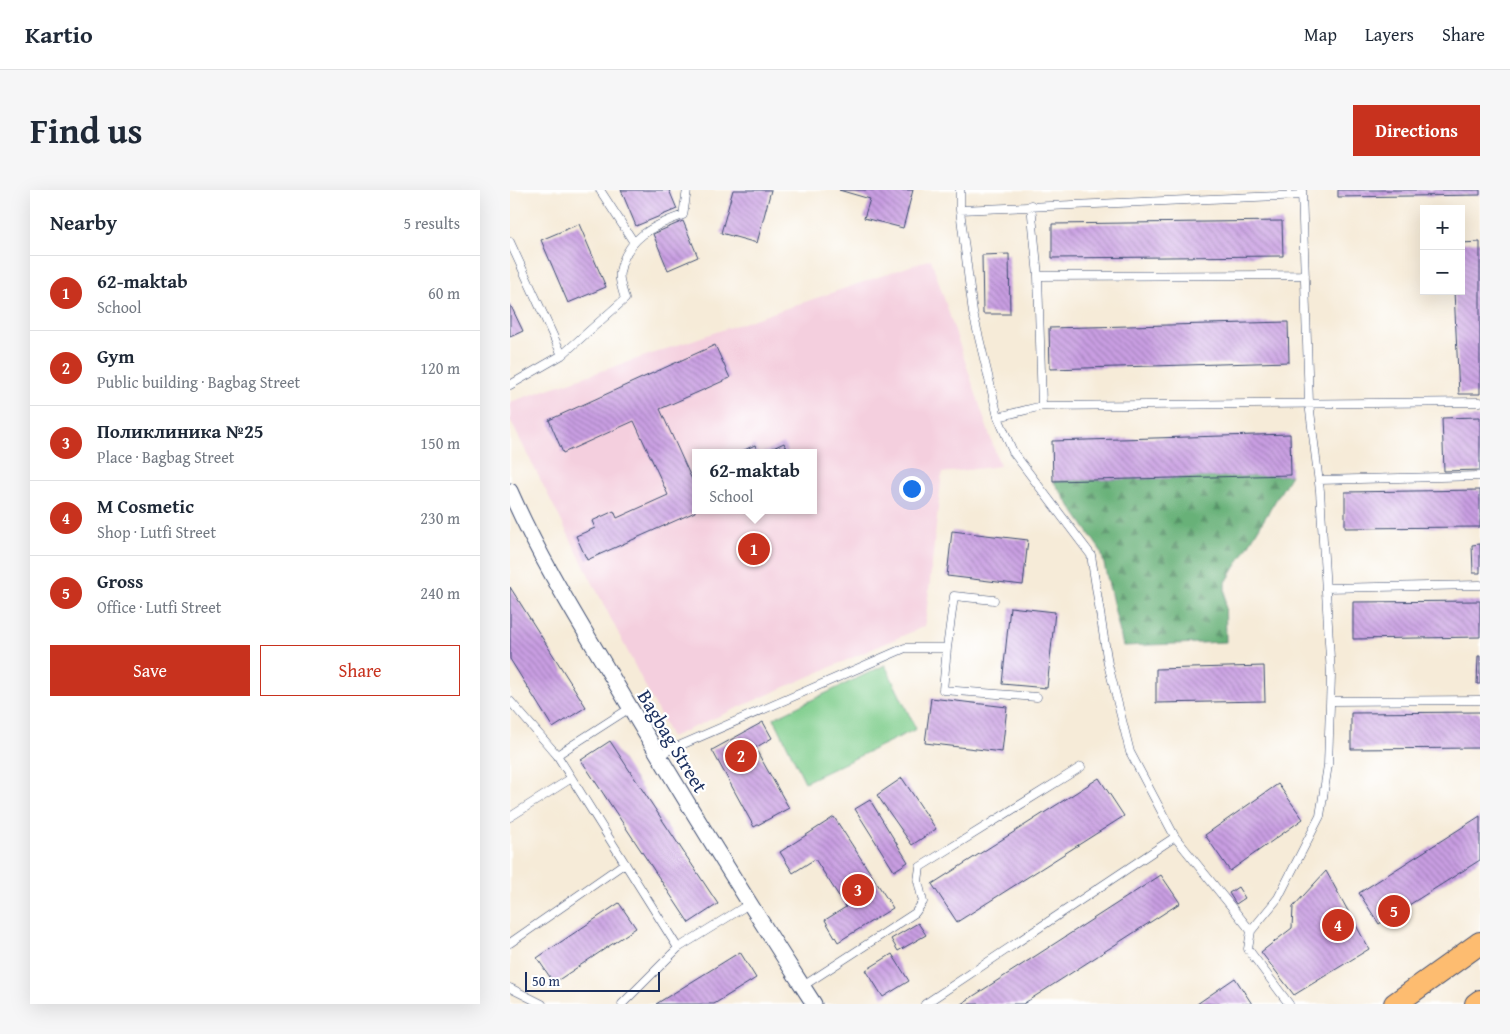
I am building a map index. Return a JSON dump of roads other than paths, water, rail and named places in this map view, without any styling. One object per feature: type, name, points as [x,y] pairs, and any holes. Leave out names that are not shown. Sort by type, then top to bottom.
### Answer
[{"type":"main road","points":[[1395,1004],[1480,943]]},
{"type":"main road","points":[[1476,1004],[1480,1001]]},
{"type":"street","name":"Bagbag Street","points":[[510,491],[525,524],[564,597],[749,904],[814,1004]]},
{"type":"lane","points":[[600,190],[633,241]]},
{"type":"lane","points":[[960,190],[960,210],[973,313],[998,417],[1013,452],[1091,555],[1108,664],[1130,752],[1175,837],[1251,931]]},
{"type":"lane","points":[[510,385],[562,355],[624,299],[619,273],[633,241],[658,224],[683,215],[684,192]]},
{"type":"lane","points":[[960,210],[1302,193],[1309,402],[1319,480],[1332,674],[1328,765],[1320,816],[1278,898],[1251,931],[1248,949],[1289,1004]]},
{"type":"lane","points":[[1031,205],[1038,276],[1042,406]]},
{"type":"lane","points":[[510,242],[562,355]]},
{"type":"lane","points":[[1038,276],[1305,275]]},
{"type":"lane","points":[[998,417],[1042,406],[1309,402],[1480,402]]},
{"type":"lane","points":[[1319,480],[1480,476]]},
{"type":"lane","points":[[1326,588],[1480,584]]},
{"type":"lane","points":[[994,600],[954,596],[943,690],[1037,697]]},
{"type":"lane","points":[[658,755],[904,648],[947,648]]},
{"type":"lane","points":[[1331,702],[1480,700]]},
{"type":"lane","points":[[510,701],[557,756],[678,948]]},
{"type":"lane","points":[[557,756],[630,708]]},
{"type":"lane","points":[[803,986],[915,913],[923,902],[918,880],[920,867],[1081,768]]},
{"type":"lane","points":[[510,817],[570,778]]},
{"type":"lane","points":[[925,1004],[1175,837]]},
{"type":"lane","points":[[510,944],[625,863]]},
{"type":"lane","points":[[622,1004],[678,948],[749,904]]},
{"type":"lane","points":[[510,988],[542,1004]]},
{"type":"place","name":"62-maktab","points":[[754,549]]},
{"type":"place","name":"Gym","points":[[741,756]]},
{"type":"place","name":"Поликлиника №25","points":[[858,890]]},
{"type":"place","name":"Gross","points":[[1394,911]]},
{"type":"place","name":"M Cosmetic","points":[[1338,925]]}]
